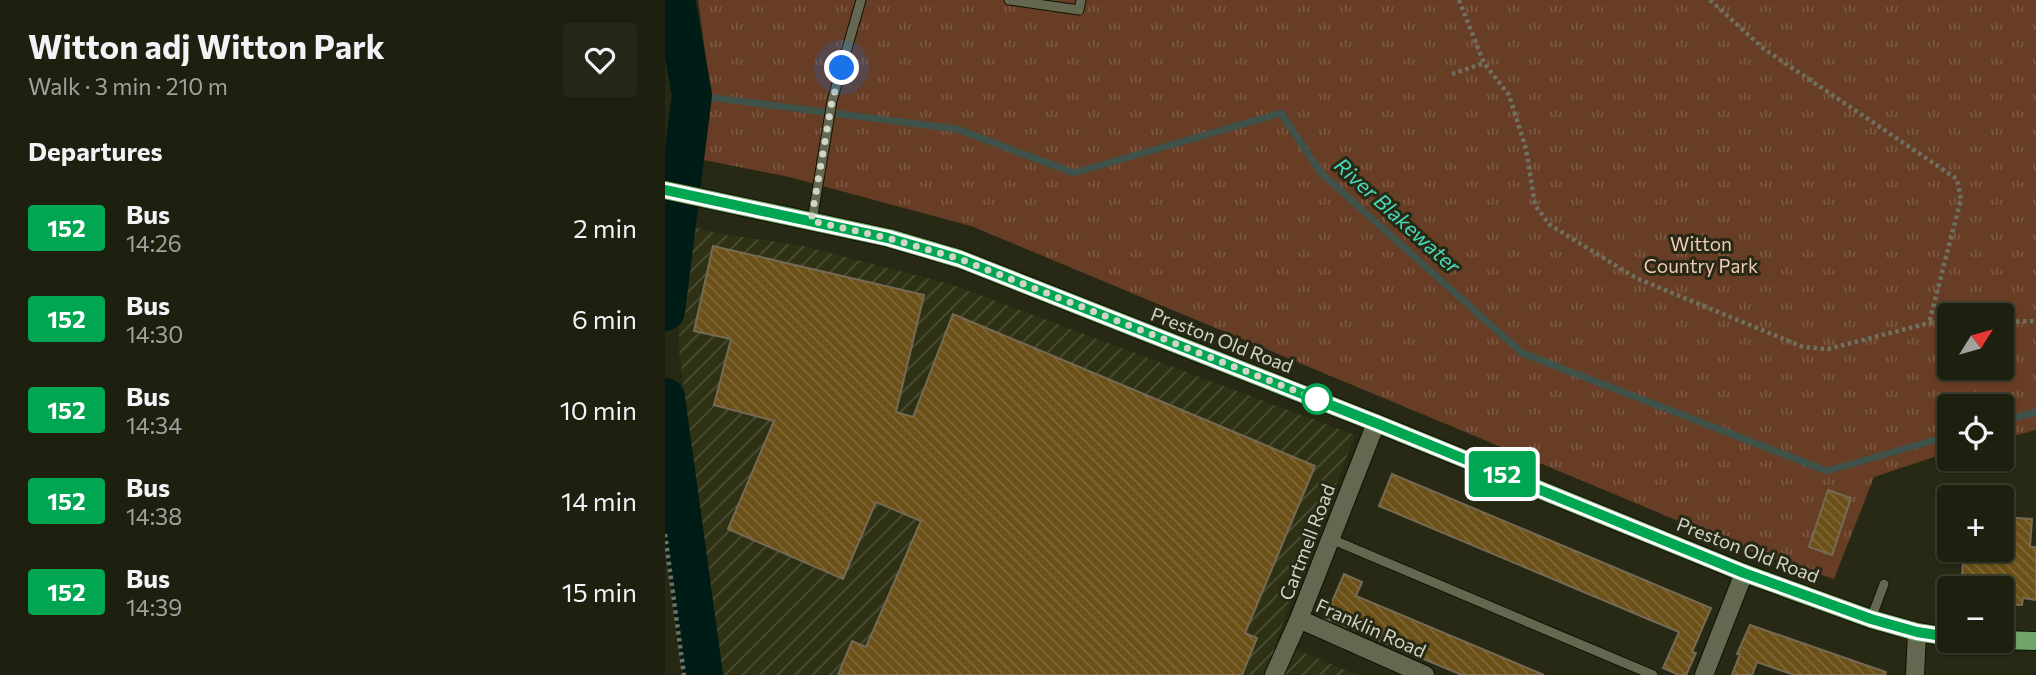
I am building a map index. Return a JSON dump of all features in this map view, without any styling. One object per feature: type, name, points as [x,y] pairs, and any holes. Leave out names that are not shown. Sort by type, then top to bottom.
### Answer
[{"type":"main road","name":"Preston Old Road","points":[[665,190],[888,238],[960,259],[1376,423],[1744,573],[1871,619],[1937,635]]},
{"type":"main road","points":[[2014,640],[2036,641]]},
{"type":"street","name":"Cartmell Road","points":[[1274,675],[1299,619],[1376,423]]},
{"type":"street","points":[[1704,675],[1744,573]]},
{"type":"street","name":"Franklin Road","points":[[1299,619],[1425,675]]},
{"type":"street","points":[[1915,675],[1917,632]]},
{"type":"lane","points":[[811,221],[832,101],[862,0]]},
{"type":"lane","points":[[1010,0],[1079,10],[1081,0]]},
{"type":"lane","points":[[1331,539],[1653,675]]},
{"type":"lane","points":[[1871,619],[1884,584]]},
{"type":"path","points":[[1459,0],[1484,63],[1509,95],[1525,149],[1535,205],[1550,226],[1636,278],[1803,347],[1828,349],[1937,323]]},
{"type":"path","points":[[1710,0],[1764,49],[1957,179],[1961,199],[1929,323]]},
{"type":"path","points":[[1452,74],[1484,63]]},
{"type":"path","points":[[2014,322],[2036,321]]},
{"type":"path","points":[[665,534],[684,675]]},
{"type":"shaded area","points":[[690,226],[716,233],[803,246],[950,284],[1355,435],[1276,641],[1357,675],[719,675],[679,349],[683,269]]},
{"type":"green space","name":"Witton Country Park","points":[[698,0],[2036,0],[2036,430],[2014,436],[2014,394],[1937,394],[1937,456],[1874,477],[1834,579],[1753,552],[971,226],[789,177],[699,159],[709,80]]},
{"type":"building","points":[[713,246],[924,295],[896,412],[913,417],[953,314],[1315,466],[1245,633],[1257,638],[1242,675],[838,675],[852,641],[866,647],[921,521],[876,502],[843,579],[728,529],[774,421],[714,405],[731,339],[694,331]]},
{"type":"building","points":[[1392,474],[1711,608],[1692,652],[1696,653],[1686,675],[1663,668],[1679,632],[1379,506]]},
{"type":"building","points":[[1828,490],[1851,498],[1832,555],[1809,547]]},
{"type":"building","points":[[2014,518],[2032,519],[2030,547],[2036,547],[2036,600],[2023,598],[2022,605],[2014,605],[2014,576],[1962,576],[1963,562],[2014,562]]},
{"type":"building","points":[[1344,574],[1362,582],[1356,596],[1544,675],[1462,675],[1325,618]]},
{"type":"building","points":[[1750,625],[1886,672],[1885,675],[1794,675],[1757,662],[1752,675],[1732,675],[1740,654],[1737,654]]},
{"type":"waterway","points":[[665,311],[692,95],[675,0]]},
{"type":"waterway","name":"River Blakewater","points":[[692,95],[957,129],[1074,173],[1281,113],[1321,173],[1522,353],[1827,471],[1937,439]]},
{"type":"waterway","points":[[665,398],[703,675]]},
{"type":"waterway","name":"River Blakewater","points":[[2014,418],[2036,412]]},
{"type":"bus line","name":"152","points":[[665,190],[888,238],[960,259],[1376,423],[1744,573],[1871,619],[1937,635]]},
{"type":"route","points":[[842,68],[832,101],[811,221],[888,238],[960,259],[1324,402],[1317,399]]}]
